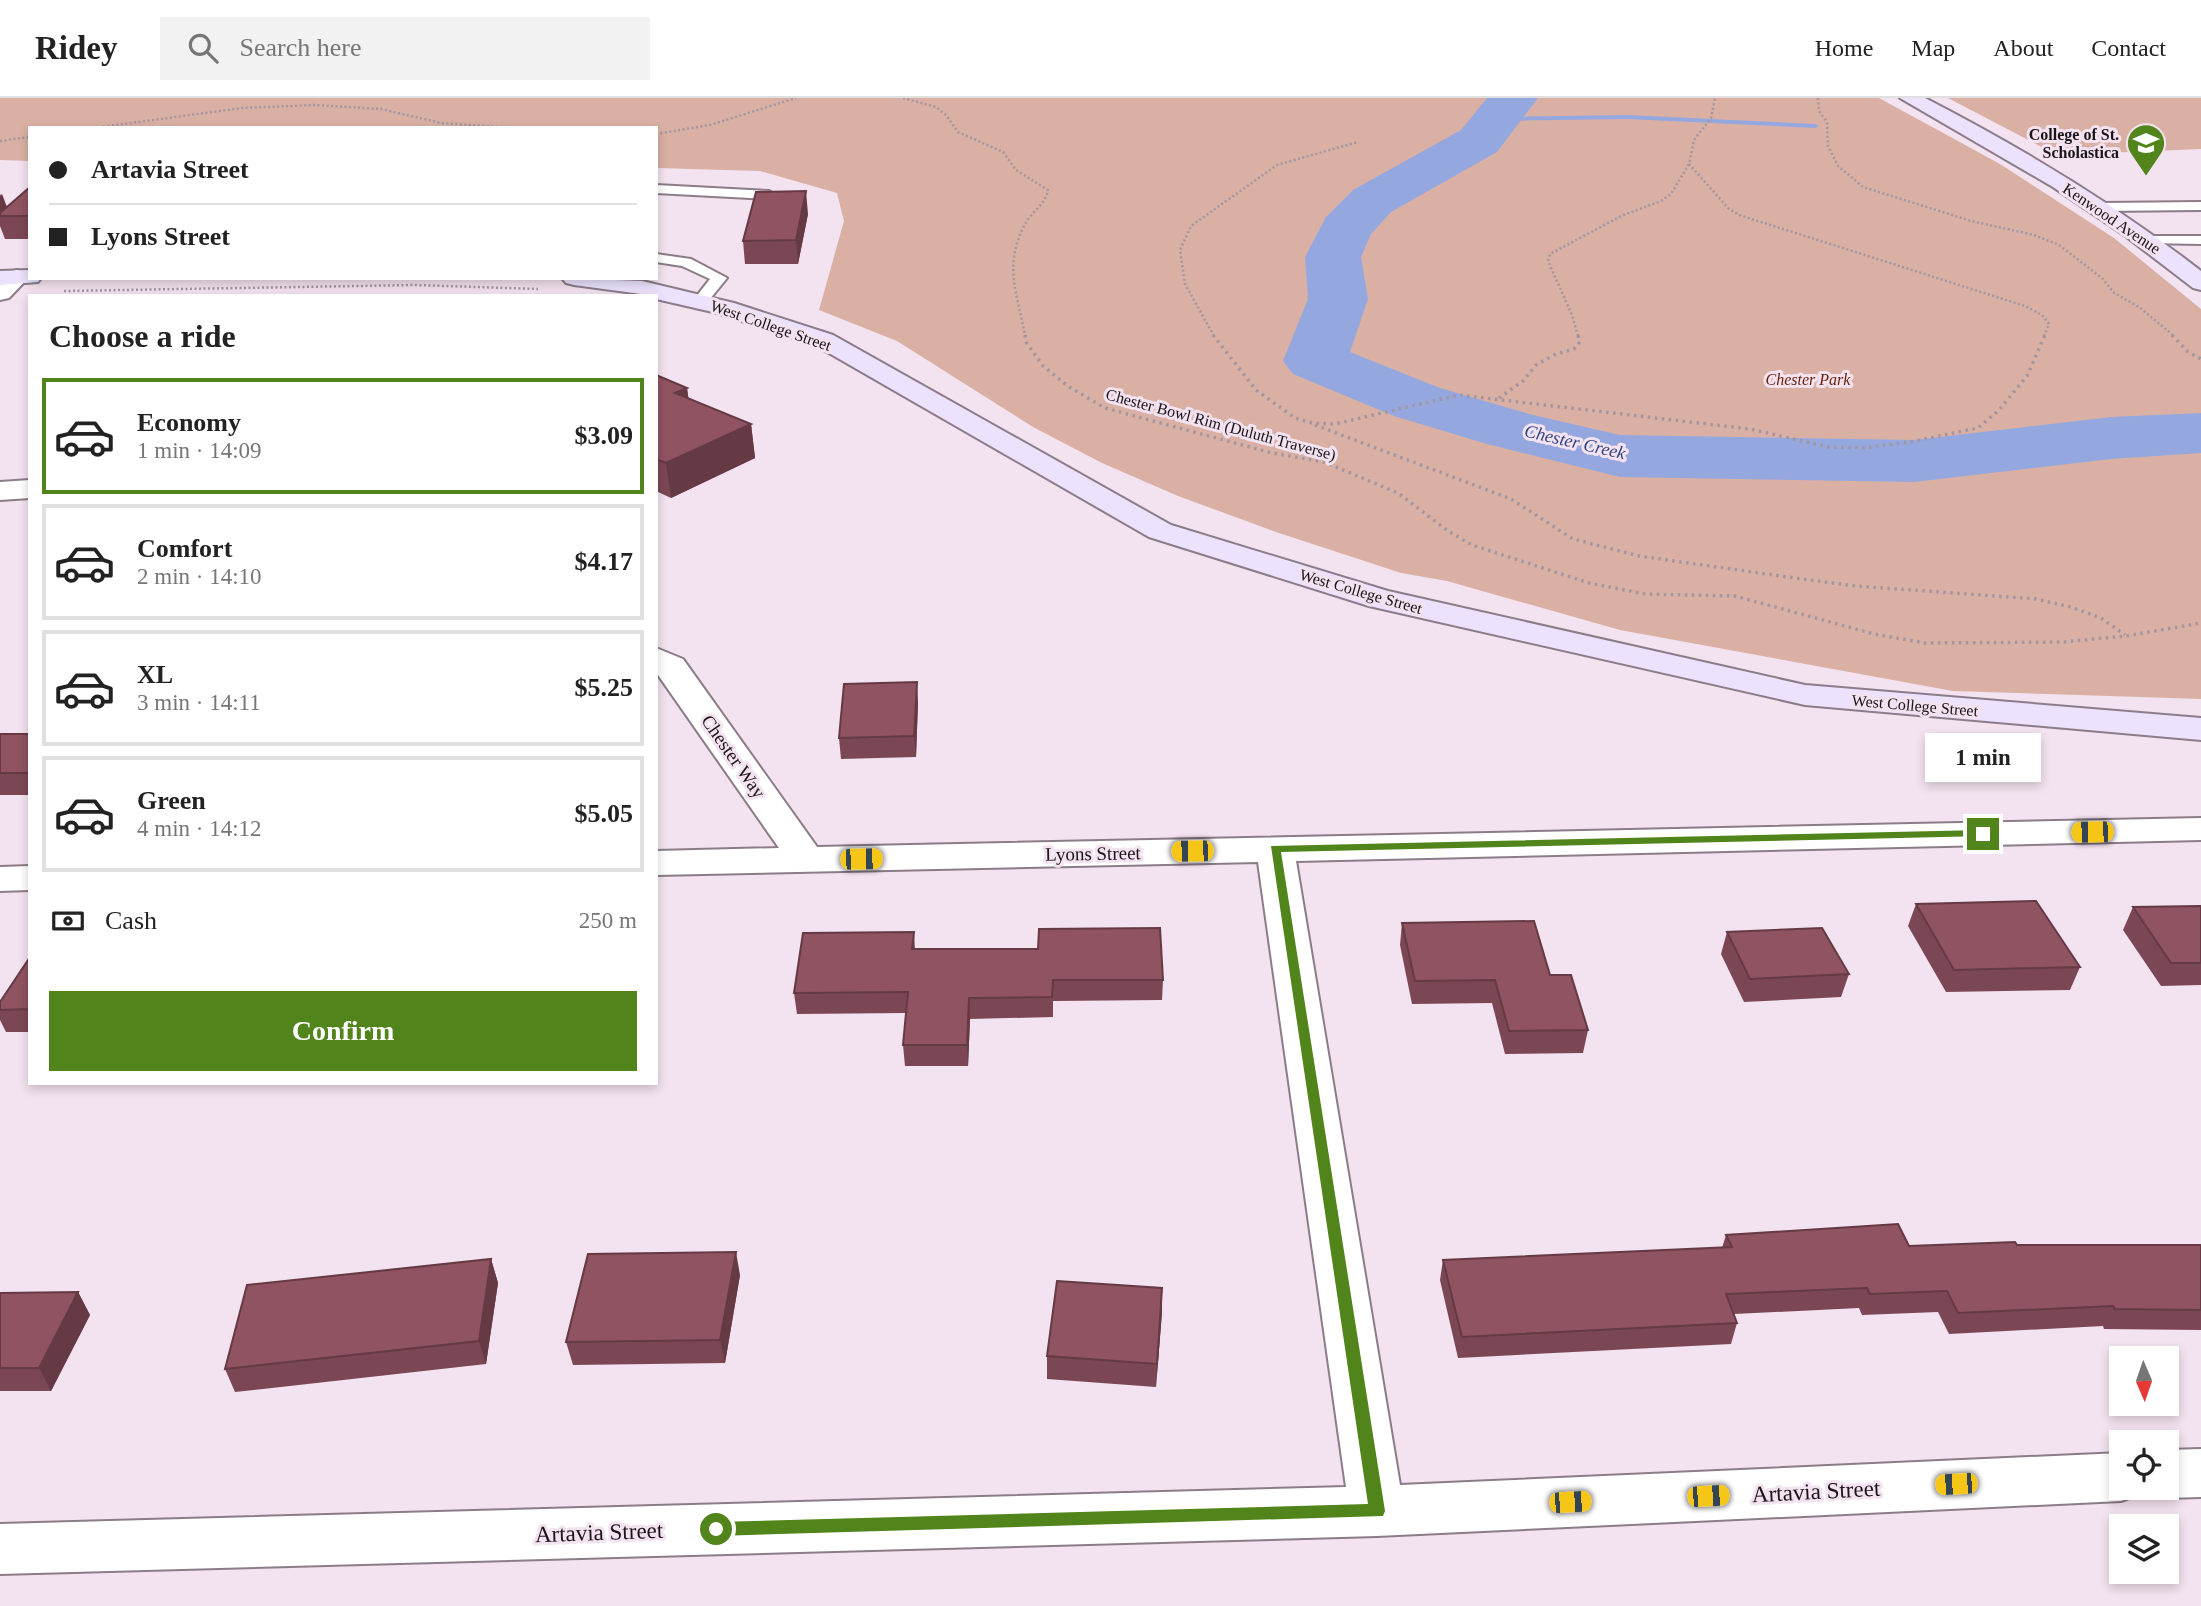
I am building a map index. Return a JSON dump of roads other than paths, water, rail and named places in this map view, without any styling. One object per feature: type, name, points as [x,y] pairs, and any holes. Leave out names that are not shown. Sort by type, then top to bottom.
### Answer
[{"type":"street","name":"Kenwood Avenue","points":[[1910,98],[1983,135],[2101,207],[2149,240],[2201,283]]},
{"type":"street","name":"West College Street","points":[[587,280],[642,288],[700,302],[824,340],[1160,531],[1380,598],[1805,695],[2201,729]]},
{"type":"street","points":[[0,491],[28,489]]},
{"type":"street","name":"Chester Way","points":[[658,659],[671,666],[806,860]]},
{"type":"street","name":"Lyons Street","points":[[658,863],[2201,829]]},
{"type":"street","points":[[1275,849],[1377,1511]]},
{"type":"street","points":[[0,879],[28,878]]},
{"type":"street","points":[[2179,1474],[2201,1473]]},
{"type":"street","name":"Artavia Street","points":[[0,1549],[1377,1511],[2109,1478]]},
{"type":"lane","points":[[658,189],[769,195]]},
{"type":"lane","points":[[2101,207],[2201,206]]},
{"type":"lane","points":[[2149,240],[2201,240]]},
{"type":"lane","points":[[658,258],[686,262],[719,278],[700,302]]},
{"type":"waterway","name":"Chester Creek","points":[[1515,98],[1501,111],[1479,141],[1372,201],[1346,229],[1333,257],[1338,299],[1315,361],[1417,402],[1511,430],[1620,456],[1914,461],[2111,438],[2201,433]]},
{"type":"waterway","points":[[1496,119],[1628,117],[1815,126]]},
{"type":"place","name":"College of St. Scholastica","points":[[2146,177]]},
{"type":"park label","name":"Chester Park","points":[[1808,379]]}]
